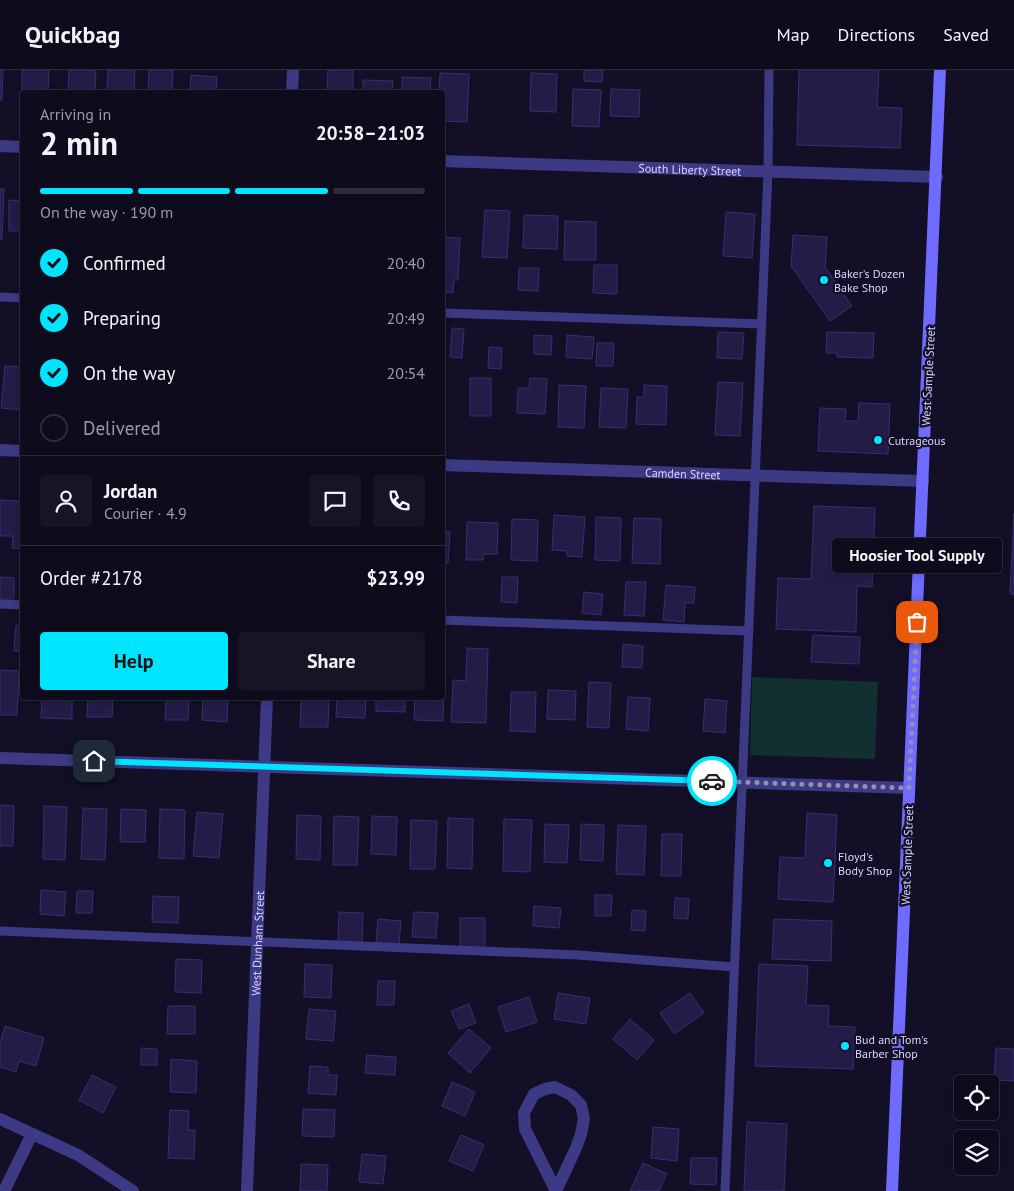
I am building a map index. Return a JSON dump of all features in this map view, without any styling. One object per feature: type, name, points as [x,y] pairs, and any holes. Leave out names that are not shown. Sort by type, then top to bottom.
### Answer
[{"type":"main road","name":"West Sample Street","points":[[892,1191],[937,177],[940,70]]},
{"type":"street","points":[[292,90],[293,70]]},
{"type":"street","points":[[0,146],[20,147]]},
{"type":"street","name":"South Liberty Street","points":[[445,161],[937,177]]},
{"type":"street","points":[[0,450],[20,451]]},
{"type":"street","name":"Camden Street","points":[[445,465],[923,481]]},
{"type":"street","name":"West Dunham Street","points":[[247,1191],[267,700]]},
{"type":"street","points":[[0,758],[909,788]]},
{"type":"street","points":[[555,1087],[571,1094],[581,1105],[584,1119],[576,1148],[556,1191],[525,1129],[524,1113],[534,1094],[555,1087]]},
{"type":"street","points":[[0,1119],[78,1154],[133,1191]]},
{"type":"street","points":[[4,1191],[32,1134]]},
{"type":"lane","points":[[725,1191],[768,172],[769,70]]},
{"type":"lane","points":[[0,297],[20,298]]},
{"type":"lane","points":[[445,313],[762,324]]},
{"type":"lane","points":[[0,604],[20,604]]},
{"type":"lane","points":[[445,620],[749,631]]},
{"type":"lane","points":[[0,931],[578,955],[734,967]]},
{"type":"green space","points":[[752,677],[878,682],[875,759],[750,755]]},
{"type":"building","points":[[0,70],[3,70],[2,100],[0,100]]},
{"type":"building","points":[[22,70],[49,70],[48,90],[22,90]]},
{"type":"building","points":[[69,70],[96,70],[95,90],[68,90]]},
{"type":"building","points":[[108,70],[135,70],[134,90],[107,90]]},
{"type":"building","points":[[149,70],[173,70],[172,90],[148,90]]},
{"type":"building","points":[[328,70],[353,70],[353,90],[327,90]]},
{"type":"building","points":[[584,70],[603,70],[602,82],[584,81]]},
{"type":"building","points":[[799,70],[879,70],[877,107],[902,108],[900,148],[797,145]]},
{"type":"building","points":[[440,73],[469,74],[467,122],[445,121],[445,90],[439,90]]},
{"type":"building","points":[[531,73],[557,74],[556,112],[530,111]]},
{"type":"building","points":[[191,75],[217,77],[216,90],[190,90]]},
{"type":"building","points":[[402,77],[431,78],[430,90],[402,90]]},
{"type":"building","points":[[363,80],[393,81],[392,90],[363,90]]},
{"type":"building","points":[[573,89],[601,90],[599,127],[572,126]]},
{"type":"building","points":[[611,89],[640,90],[639,117],[610,116]]},
{"type":"building","points":[[0,189],[4,189],[2,239],[0,239]]},
{"type":"building","points":[[9,200],[20,201],[20,231],[9,231]]},
{"type":"building","points":[[485,210],[510,211],[507,258],[482,257]]},
{"type":"building","points":[[726,212],[755,214],[752,258],[723,256]]},
{"type":"building","points":[[524,215],[558,216],[557,249],[523,248]]},
{"type":"building","points":[[565,221],[596,222],[596,260],[564,260]]},
{"type":"building","points":[[793,235],[827,237],[825,267],[852,306],[830,321],[791,266]]},
{"type":"building","points":[[445,237],[460,238],[458,280],[454,280],[453,293],[445,292]]},
{"type":"building","points":[[594,265],[617,265],[617,294],[593,293]]},
{"type":"building","points":[[519,268],[539,268],[538,291],[518,290]]},
{"type":"building","points":[[452,328],[464,329],[462,358],[450,357]]},
{"type":"building","points":[[718,332],[744,333],[742,359],[717,358]]},
{"type":"building","points":[[827,332],[874,333],[873,358],[837,357],[837,353],[826,353]]},
{"type":"building","points":[[534,335],[552,336],[551,355],[534,354]]},
{"type":"building","points":[[567,335],[594,337],[592,359],[566,357]]},
{"type":"building","points":[[597,343],[614,343],[613,366],[596,366]]},
{"type":"building","points":[[489,347],[502,348],[501,369],[488,368]]},
{"type":"building","points":[[5,366],[20,367],[20,410],[1,408]]},
{"type":"building","points":[[470,378],[491,378],[491,416],[470,416]]},
{"type":"building","points":[[530,378],[547,379],[545,414],[517,413],[518,388],[529,388]]},
{"type":"building","points":[[718,382],[743,383],[740,436],[715,435]]},
{"type":"building","points":[[559,385],[586,386],[584,428],[558,427]]},
{"type":"building","points":[[644,385],[667,386],[666,425],[636,424],[637,397],[644,397]]},
{"type":"building","points":[[601,388],[628,389],[626,428],[599,427]]},
{"type":"building","points":[[859,403],[890,404],[888,454],[818,451],[820,408],[846,409],[845,421],[858,421]]},
{"type":"building","points":[[0,500],[20,501],[20,549],[12,548],[13,536],[0,536]]},
{"type":"building","points":[[814,506],[875,508],[872,587],[857,586],[856,632],[776,629],[778,578],[811,579]]},
{"type":"building","points":[[1014,514],[1014,594],[1010,594]]},
{"type":"building","points":[[554,515],[585,517],[582,557],[567,556],[567,551],[552,550]]},
{"type":"building","points":[[596,517],[621,518],[620,561],[595,560]]},
{"type":"building","points":[[634,518],[661,519],[660,564],[632,563]]},
{"type":"building","points":[[512,519],[538,520],[537,561],[511,560]]},
{"type":"building","points":[[467,522],[498,523],[497,554],[483,554],[483,560],[466,560]]},
{"type":"building","points":[[445,531],[450,532],[448,563],[445,562]]},
{"type":"building","points":[[0,577],[14,578],[14,599],[0,599]]},
{"type":"building","points":[[502,577],[518,577],[517,603],[501,602]]},
{"type":"building","points":[[626,582],[646,582],[644,616],[624,615]]},
{"type":"building","points":[[666,585],[695,587],[694,603],[685,603],[684,622],[663,620]]},
{"type":"building","points":[[584,592],[603,594],[601,615],[582,613]]},
{"type":"building","points":[[16,625],[20,626],[20,652],[14,651]]},
{"type":"building","points":[[813,635],[860,637],[859,664],[811,662]]},
{"type":"building","points":[[623,644],[643,646],[642,668],[622,667]]},
{"type":"building","points":[[467,648],[488,649],[486,723],[451,722],[453,680],[466,681]]},
{"type":"building","points":[[0,670],[19,671],[17,715],[0,715]]},
{"type":"building","points":[[589,682],[611,683],[609,728],[587,727]]},
{"type":"building","points":[[548,690],[576,691],[575,720],[547,719]]},
{"type":"building","points":[[511,692],[536,692],[535,732],[510,731]]},
{"type":"building","points":[[628,697],[650,698],[648,731],[626,729]]},
{"type":"building","points":[[705,699],[727,701],[725,733],[703,731]]},
{"type":"building","points":[[42,700],[72,700],[72,719],[41,718]]},
{"type":"building","points":[[88,700],[113,700],[112,717],[87,717]]},
{"type":"building","points":[[166,700],[189,700],[188,720],[165,720]]},
{"type":"building","points":[[203,700],[228,700],[227,722],[202,720]]},
{"type":"building","points":[[301,700],[329,700],[328,727],[300,727]]},
{"type":"building","points":[[337,700],[366,700],[365,718],[336,717]]},
{"type":"building","points":[[376,700],[405,700],[405,712],[376,711]]},
{"type":"building","points":[[415,700],[444,700],[443,721],[414,720]]},
{"type":"building","points":[[0,805],[14,806],[13,846],[0,846]]},
{"type":"building","points":[[44,806],[67,807],[65,860],[43,859]]},
{"type":"building","points":[[83,808],[107,809],[105,860],[81,859]]},
{"type":"building","points":[[121,809],[146,810],[145,842],[120,842]]},
{"type":"building","points":[[160,809],[185,810],[184,859],[159,858]]},
{"type":"building","points":[[197,812],[223,814],[219,858],[193,856]]},
{"type":"building","points":[[807,813],[837,815],[833,902],[778,899],[780,857],[805,858]]},
{"type":"building","points":[[297,815],[321,816],[320,860],[296,859]]},
{"type":"building","points":[[334,816],[359,817],[357,865],[333,865]]},
{"type":"building","points":[[372,816],[397,817],[396,855],[371,854]]},
{"type":"building","points":[[448,818],[473,819],[472,869],[447,868]]},
{"type":"building","points":[[504,819],[532,820],[530,872],[503,871]]},
{"type":"building","points":[[411,820],[437,821],[435,869],[410,869]]},
{"type":"building","points":[[545,824],[569,825],[567,863],[544,862]]},
{"type":"building","points":[[581,824],[604,825],[603,861],[580,860]]},
{"type":"building","points":[[618,825],[646,826],[644,875],[616,874]]},
{"type":"building","points":[[662,834],[682,834],[681,876],[661,876]]},
{"type":"building","points":[[41,890],[66,892],[64,916],[40,914]]},
{"type":"building","points":[[77,891],[93,891],[92,913],[76,913]]},
{"type":"building","points":[[595,895],[612,895],[611,916],[595,916]]},
{"type":"building","points":[[153,896],[179,897],[178,923],[152,922]]},
{"type":"building","points":[[675,898],[689,899],[688,919],[674,918]]},
{"type":"building","points":[[534,906],[561,908],[559,928],[533,926]]},
{"type":"building","points":[[632,910],[646,911],[645,931],[631,930]]},
{"type":"building","points":[[339,912],[363,913],[362,943],[338,942]]},
{"type":"building","points":[[414,912],[438,913],[436,938],[412,937]]},
{"type":"building","points":[[460,918],[485,918],[485,948],[460,948]]},
{"type":"building","points":[[378,919],[401,921],[399,945],[376,943]]},
{"type":"building","points":[[774,919],[832,921],[831,961],[772,959]]},
{"type":"building","points":[[176,959],[202,960],[201,993],[175,992]]},
{"type":"building","points":[[305,964],[332,965],[331,998],[304,997]]},
{"type":"building","points":[[759,964],[808,966],[806,1005],[829,1006],[828,1026],[855,1027],[853,1069],[755,1066]]},
{"type":"building","points":[[378,981],[395,981],[394,1005],[377,1005]]},
{"type":"building","points":[[558,993],[590,998],[586,1024],[554,1019]]},
{"type":"building","points":[[690,993],[704,1013],[674,1034],[660,1013]]},
{"type":"building","points":[[529,997],[537,1022],[506,1032],[498,1007]]},
{"type":"building","points":[[469,1004],[476,1023],[459,1029],[451,1011]]},
{"type":"building","points":[[168,1006],[195,1006],[195,1034],[167,1034]]},
{"type":"building","points":[[309,1009],[336,1011],[333,1041],[306,1039]]},
{"type":"building","points":[[630,1019],[654,1040],[637,1060],[613,1039]]},
{"type":"building","points":[[5,1026],[44,1038],[36,1066],[19,1061],[16,1072],[0,1067],[0,1043]]},
{"type":"building","points":[[469,1029],[491,1048],[470,1073],[448,1053]]},
{"type":"building","points":[[141,1048],[157,1049],[157,1065],[141,1065]]},
{"type":"building","points":[[996,1048],[1014,1049],[1014,1081],[999,1080],[999,1075],[994,1075]]},
{"type":"building","points":[[367,1055],[396,1057],[395,1075],[365,1073]]},
{"type":"building","points":[[171,1059],[197,1061],[196,1093],[170,1092]]},
{"type":"building","points":[[310,1066],[328,1067],[328,1075],[337,1075],[336,1095],[308,1093]]},
{"type":"building","points":[[92,1075],[116,1087],[103,1113],[79,1100]]},
{"type":"building","points":[[452,1082],[475,1092],[465,1116],[442,1106]]},
{"type":"building","points":[[303,1109],[335,1110],[334,1137],[302,1136]]},
{"type":"building","points":[[170,1110],[189,1111],[188,1130],[195,1130],[194,1159],[168,1158]]},
{"type":"building","points":[[747,1122],[787,1124],[784,1191],[744,1191]]},
{"type":"building","points":[[653,1127],[679,1129],[677,1161],[651,1158]]},
{"type":"building","points":[[461,1135],[484,1145],[473,1171],[449,1161]]},
{"type":"building","points":[[362,1154],[386,1156],[383,1184],[359,1182]]},
{"type":"building","points":[[691,1158],[717,1158],[716,1185],[690,1184]]},
{"type":"building","points":[[643,1163],[667,1174],[659,1191],[630,1191]]},
{"type":"building","points":[[301,1164],[328,1165],[327,1191],[300,1191]]},
{"type":"way so far","points":[[712,781],[909,788],[917,622]]},
{"type":"place","name":"Baker's Dozen Bake Shop","points":[[824,280]]},
{"type":"place","name":"Cutrageous","points":[[878,440]]},
{"type":"place","name":"Hoosier Tool Supply","points":[[917,622]]},
{"type":"place","name":"Floyd's Body Shop","points":[[828,863]]},
{"type":"place","name":"Bud and Tom's Barber Shop","points":[[845,1046]]},
{"type":"route","points":[[94,761],[712,781]]}]
